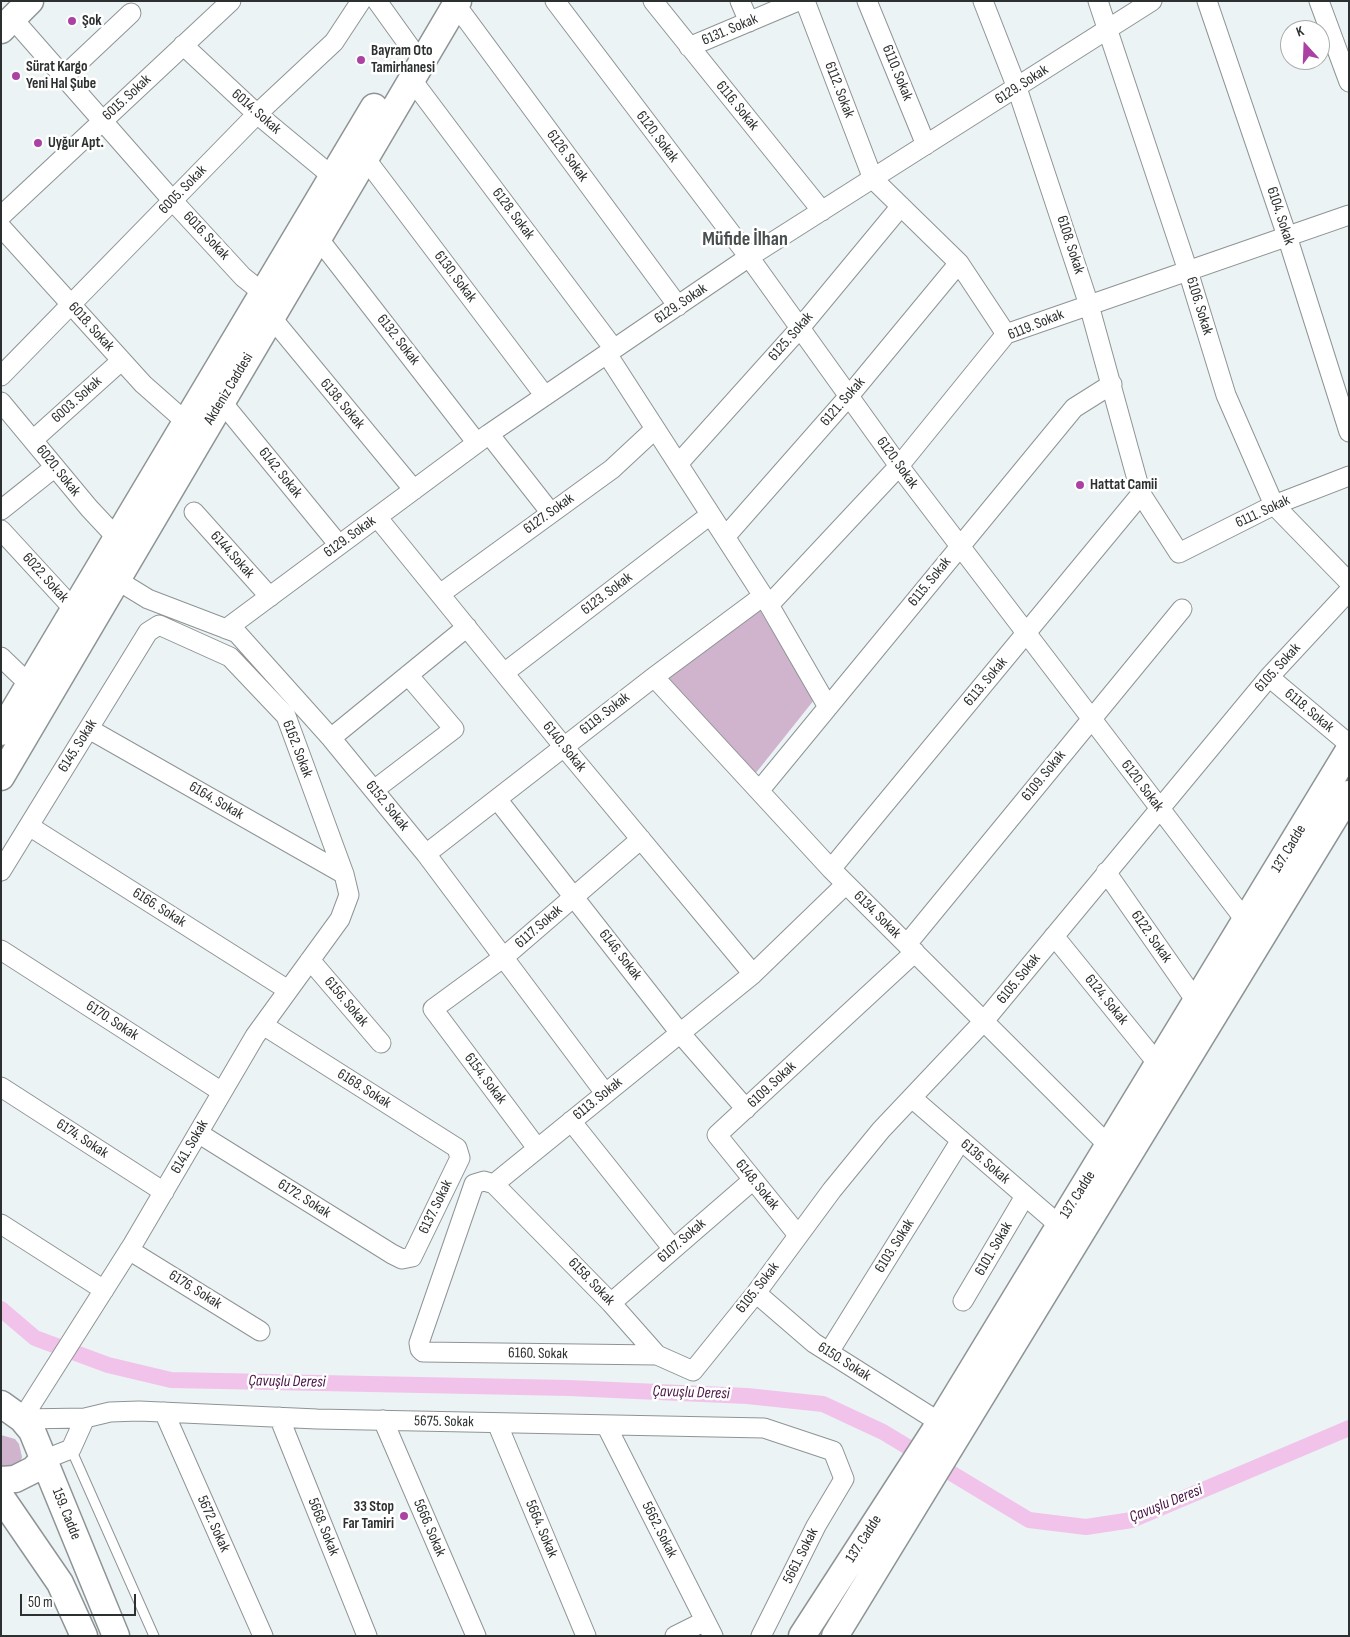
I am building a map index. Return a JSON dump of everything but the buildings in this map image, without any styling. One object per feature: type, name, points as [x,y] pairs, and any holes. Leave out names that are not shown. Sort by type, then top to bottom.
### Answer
[{"type":"main road","name":"Akdeniz Caddesi","points":[[1,732],[30,685],[82,618],[117,580],[221,401],[332,177],[410,47],[450,3]]},
{"type":"main road","name":"Akdeniz Caddesi","points":[[1,777],[82,618],[117,538],[186,422],[267,305],[318,238],[412,80],[450,3]]},
{"type":"main road","name":"137. Cadde","points":[[835,1636],[901,1504],[1059,1226],[1349,750]]},
{"type":"main road","name":"137. Cadde","points":[[941,1433],[1349,794]]},
{"type":"main road","name":"159. Cadde","points":[[9,1413],[32,1431],[116,1636]]},
{"type":"main road","points":[[44,1460],[33,1470],[15,1479],[2,1497],[60,1583],[84,1636]]},
{"type":"main road","name":"137. Cadde","points":[[802,1636],[901,1504]]},
{"type":"street","name":"6015. Sokak","points":[[1,216],[231,1]]},
{"type":"street","name":"6005. Sokak","points":[[1,376],[257,114],[334,42],[361,1]]},
{"type":"street","points":[[377,1],[410,47]]},
{"type":"street","name":"6120. Sokak","points":[[555,1],[749,257],[899,466],[1245,920]]},
{"type":"street","name":"6116. Sokak","points":[[653,1],[822,212]]},
{"type":"street","points":[[740,1],[749,22]]},
{"type":"street","name":"6131. Sokak","points":[[689,47],[798,1]]},
{"type":"street","name":"6112. Sokak","points":[[805,1],[873,179]]},
{"type":"street","name":"6110. Sokak","points":[[867,1],[926,145]]},
{"type":"street","name":"6108. Sokak","points":[[983,1],[1017,88],[1090,305],[1141,494],[1179,553]]},
{"type":"street","name":"6106. Sokak","points":[[1098,1],[1188,271],[1226,395],[1274,505],[1349,582]]},
{"type":"street","name":"6129. Sokak","points":[[226,629],[483,439],[749,257],[1152,1]]},
{"type":"street","name":"6104. Sokak","points":[[1207,1],[1287,236],[1349,432]]},
{"type":"street","points":[[1319,1],[1349,82]]},
{"type":"street","name":"6126. Sokak","points":[[450,3],[678,306]]},
{"type":"street","points":[[64,77],[131,13]]},
{"type":"street","name":"6016. Sokak","points":[[15,17],[64,77],[267,305]]},
{"type":"street","name":"6014. Sokak","points":[[183,45],[257,114],[332,177]]},
{"type":"street","name":"6128. Sokak","points":[[412,80],[610,352],[655,429],[766,601],[828,707]]},
{"type":"street","name":"6130. Sokak","points":[[365,158],[545,396]]},
{"type":"street","points":[[873,179],[959,264],[1006,334]]},
{"type":"street","name":"6125. Sokak","points":[[678,464],[800,328],[901,206]]},
{"type":"street","name":"6119. Sokak","points":[[426,854],[654,677],[766,601],[899,466],[1006,334],[1349,215]]},
{"type":"street","name":"6018. Sokak","points":[[1,227],[121,361],[143,384],[186,422]]},
{"type":"street","name":"6132. Sokak","points":[[318,238],[483,439],[552,513]]},
{"type":"street","name":"6121. Sokak","points":[[725,537],[849,396],[959,264]]},
{"type":"street","name":"6138. Sokak","points":[[267,305],[414,490]]},
{"type":"street","name":"6003. Sokak","points":[[33,440],[121,361]]},
{"type":"street","name":"6115. Sokak","points":[[759,790],[1074,408],[1112,384]]},
{"type":"street","name":"6142. Sokak","points":[[221,401],[339,545]]},
{"type":"street","name":"6020. Sokak","points":[[1,402],[117,538]]},
{"type":"street","name":"6127. Sokak","points":[[440,594],[612,469],[655,429]]},
{"type":"street","points":[[1,510],[56,467]]},
{"type":"street","name":"6111. Sokak","points":[[1179,553],[1274,505],[1349,476]]},
{"type":"street","name":"6113. Sokak","points":[[831,869],[1141,494]]},
{"type":"street","name":"6144.Sokak","points":[[194,512],[270,597]]},
{"type":"street","name":"6123. Sokak","points":[[504,673],[710,515]]},
{"type":"street","name":"6140. Sokak","points":[[377,517],[564,747],[753,974]]},
{"type":"street","name":"6022. Sokak","points":[[1,530],[82,618]]},
{"type":"street","name":"6152. Sokak","points":[[117,580],[148,599],[237,633],[331,738],[426,854],[605,1093]]},
{"type":"street","name":"6105. Sokak","points":[[693,1370],[756,1293],[832,1190],[881,1130],[984,1021],[1268,677],[1349,591]]},
{"type":"street","name":"6109. Sokak","points":[[717,1135],[911,948],[1091,718],[1182,609]]},
{"type":"street","name":"6145. Sokak","points":[[1,871],[148,632],[159,625]]},
{"type":"street","name":"6162. Sokak","points":[[159,625],[230,658],[286,716],[344,874]]},
{"type":"street","points":[[331,738],[467,627]]},
{"type":"street","points":[[1,657],[30,685]]},
{"type":"street","points":[[374,790],[454,729],[408,675]]},
{"type":"street","name":"6134. Sokak","points":[[654,677],[831,869],[1108,1145]]},
{"type":"street","name":"6118. Sokak","points":[[1268,677],[1349,744]]},
{"type":"street","name":"6164. Sokak","points":[[89,729],[344,874]]},
{"type":"street","name":"6146. Sokak","points":[[497,799],[680,1033],[746,1109]]},
{"type":"street","name":"6166. Sokak","points":[[29,826],[288,990]]},
{"type":"street","name":"6117. Sokak","points":[[433,1009],[504,957],[641,839]]},
{"type":"street","name":"6122. Sokak","points":[[1106,872],[1196,1001]]},
{"type":"street","name":"6141. Sokak","points":[[9,1413],[48,1377],[130,1250],[263,1025],[340,919],[349,895],[344,874]]},
{"type":"street","name":"6113. Sokak","points":[[420,1348],[419,1343],[474,1184],[484,1181],[494,1184],[753,974],[846,884]]},
{"type":"street","name":"6124. Sokak","points":[[1054,936],[1158,1064]]},
{"type":"street","name":"6170. Sokak","points":[[1,950],[222,1092]]},
{"type":"street","name":"6156. Sokak","points":[[310,960],[381,1043]]},
{"type":"street","name":"6154. Sokak","points":[[433,1009],[537,1148]]},
{"type":"street","name":"6168. Sokak","points":[[263,1025],[457,1148],[460,1158]]},
{"type":"street","name":"6174. Sokak","points":[[1,1087],[164,1192]]},
{"type":"street","name":"6136. Sokak","points":[[912,1098],[1059,1226]]},
{"type":"street","points":[[570,1121],[673,1249]]},
{"type":"street","name":"6172. Sokak","points":[[198,1133],[392,1254],[402,1259],[412,1256]]},
{"type":"street","name":"6148. Sokak","points":[[717,1135],[798,1235]]},
{"type":"street","name":"6103. Sokak","points":[[829,1352],[961,1140]]},
{"type":"street","name":"6137. Sokak","points":[[412,1256],[460,1158]]},
{"type":"street","name":"6107. Sokak","points":[[611,1303],[753,1180]]},
{"type":"street","name":"6158. Sokak","points":[[494,1184],[611,1303],[657,1355],[693,1370]]},
{"type":"street","name":"6101. Sokak","points":[[963,1302],[1025,1196]]},
{"type":"street","points":[[1,1224],[104,1290]]},
{"type":"street","name":"6176. Sokak","points":[[130,1250],[260,1331]]},
{"type":"street","name":"6150. Sokak","points":[[756,1293],[814,1343],[941,1433]]},
{"type":"street","name":"6160. Sokak","points":[[420,1348],[423,1352],[657,1355]]},
{"type":"street","name":"5675. Sokak","points":[[9,1413],[85,1418],[110,1412],[164,1412],[383,1420],[764,1428],[833,1451],[844,1479]]},
{"type":"street","name":"5672. Sokak","points":[[164,1412],[262,1636]]},
{"type":"street","name":"5668. Sokak","points":[[279,1417],[367,1636]]},
{"type":"street","points":[[44,1460],[71,1448],[85,1418]]},
{"type":"street","name":"5666. Sokak","points":[[383,1420],[471,1634]]},
{"type":"street","name":"5664. Sokak","points":[[496,1423],[586,1636]]},
{"type":"street","name":"5662. Sokak","points":[[606,1425],[709,1629]]},
{"type":"street","name":"5661. Sokak","points":[[761,1636],[816,1526],[844,1479]]},
{"type":"street","points":[[675,1636],[709,1629]]},
{"type":"lane","name":"159. Cadde","points":[[71,1448],[154,1636]]},
{"type":"shaded area","points":[[758,607],[814,700],[755,774],[662,677]]},
{"type":"shaded area","points":[[1,1435],[15,1439],[19,1444],[22,1457],[20,1463],[1,1474]]},
{"type":"waterway","name":"Çavuşlu Deresi","points":[[1,1309],[35,1338],[108,1365],[171,1380],[569,1388],[747,1396],[823,1404],[883,1432],[1029,1520],[1086,1527],[1132,1520],[1349,1428]]},
{"type":"place","name":"Şok","points":[[72,21]]},
{"type":"place","name":"Bayram Oto Tamirhanesi","points":[[361,60]]},
{"type":"place","name":"Sürat Kargo Yeni Hal Şube","points":[[16,76]]},
{"type":"place","name":"Uyğur Apt.","points":[[38,143]]},
{"type":"place","name":"Hattat Camii","points":[[1080,485]]},
{"type":"place","name":"33 Stop Far Tamiri","points":[[404,1516]]},
{"type":"district","name":"Müfide İlhan","points":[[745,240]]}]
